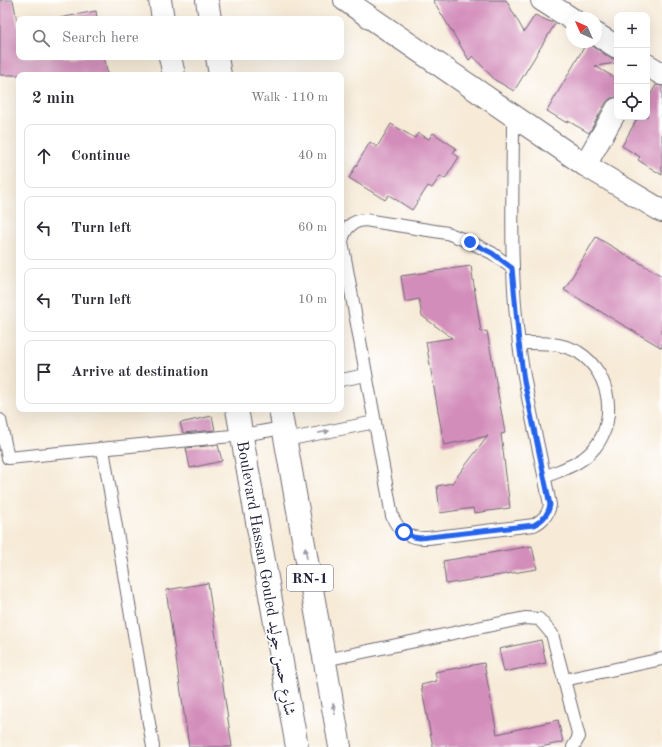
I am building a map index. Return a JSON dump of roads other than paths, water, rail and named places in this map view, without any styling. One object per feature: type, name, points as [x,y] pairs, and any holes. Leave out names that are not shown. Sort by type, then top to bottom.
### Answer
[{"type":"main road","points":[[160,0],[163,16]]},
{"type":"main road","points":[[207,0],[210,16]]},
{"type":"main road","points":[[345,0],[513,117],[585,165],[662,211]]},
{"type":"main road","points":[[542,0],[566,14]]},
{"type":"main road","points":[[602,38],[614,45]]},
{"type":"main road","points":[[171,60],[173,72]]},
{"type":"main road","points":[[218,60],[220,72]]},
{"type":"main road","points":[[650,63],[662,61]]},
{"type":"main road","points":[[650,66],[662,74]]},
{"type":"main road","points":[[585,165],[614,114]]},
{"type":"main road","name":"Boulevard Hassan Gouled شارع حسن جوليد","points":[[238,412],[297,747]]},
{"type":"main road","name":"RN-1","points":[[283,426],[340,747]]},
{"type":"lane","points":[[344,253],[392,516],[396,525],[413,537],[428,538],[534,525],[543,519],[549,510],[550,505],[524,381],[512,268],[513,117]]},
{"type":"lane","points":[[344,233],[347,228],[358,220],[447,233],[492,253],[512,268]]},
{"type":"lane","points":[[519,343],[547,343],[563,346],[578,353],[591,363],[600,376],[607,391],[608,407],[606,423],[600,439],[591,452],[578,462],[545,477]]},
{"type":"lane","points":[[344,379],[366,375]]},
{"type":"lane","points":[[0,420],[4,459],[242,435],[283,426],[375,422]]},
{"type":"lane","points":[[103,449],[153,747]]},
{"type":"lane","points":[[325,660],[525,618],[539,619],[552,634],[579,737],[573,747]]},
{"type":"lane","points":[[564,680],[662,659]]}]
